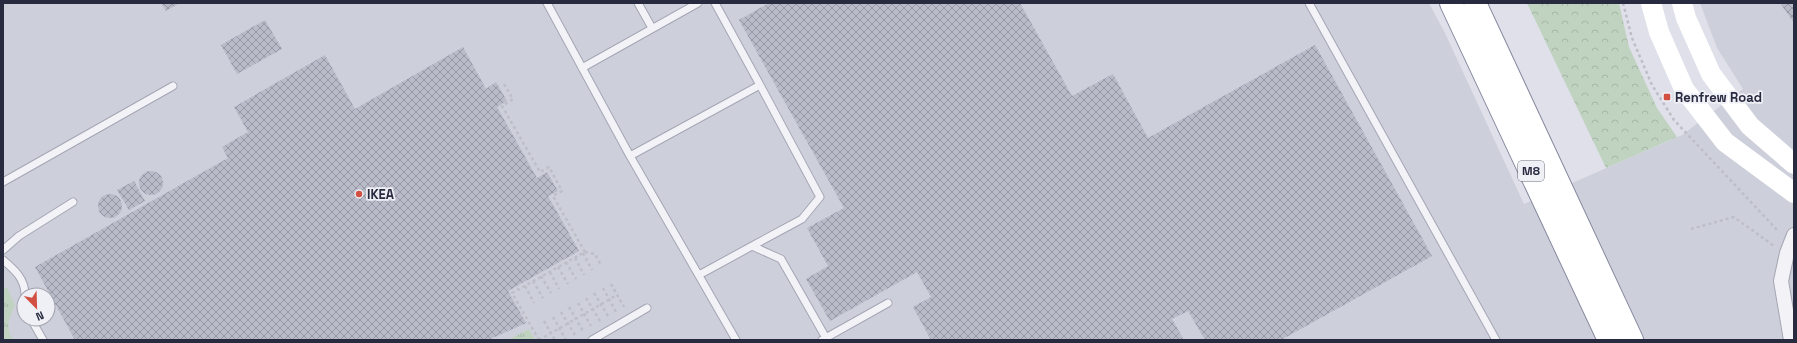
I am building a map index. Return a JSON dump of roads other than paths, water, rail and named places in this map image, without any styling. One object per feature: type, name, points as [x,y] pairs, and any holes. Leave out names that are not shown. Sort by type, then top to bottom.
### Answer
[{"type":"highway","name":"M8","points":[[1451,3],[1609,340]]},
{"type":"highway","name":"M8","points":[[1475,3],[1632,340]]},
{"type":"street","points":[[1651,3],[1659,32],[1684,89],[1725,142],[1794,193]]},
{"type":"street","points":[[1682,3],[1686,18],[1711,74],[1750,126],[1794,164]]},
{"type":"street","points":[[1792,340],[1781,280],[1787,253],[1794,235]]},
{"type":"lane","points":[[547,3],[630,156],[736,340]]},
{"type":"lane","points":[[638,3],[652,28]]},
{"type":"lane","points":[[582,68],[698,3]]},
{"type":"lane","points":[[698,275],[802,219],[820,197],[715,3]]},
{"type":"lane","points":[[1308,3],[1496,340]]},
{"type":"lane","points":[[630,156],[760,85]]},
{"type":"lane","points":[[3,182],[173,86]]},
{"type":"lane","points":[[3,250],[19,236],[73,202]]},
{"type":"lane","points":[[752,246],[781,259],[824,339],[888,303]]},
{"type":"lane","points":[[3,260],[21,278],[25,287]]},
{"type":"lane","points":[[592,340],[647,308]]},
{"type":"lane","points":[[36,327],[43,340]]},
{"type":"place","name":"Renfrew Road","points":[[1667,97]]},
{"type":"place","name":"IKEA","points":[[359,194]]}]
